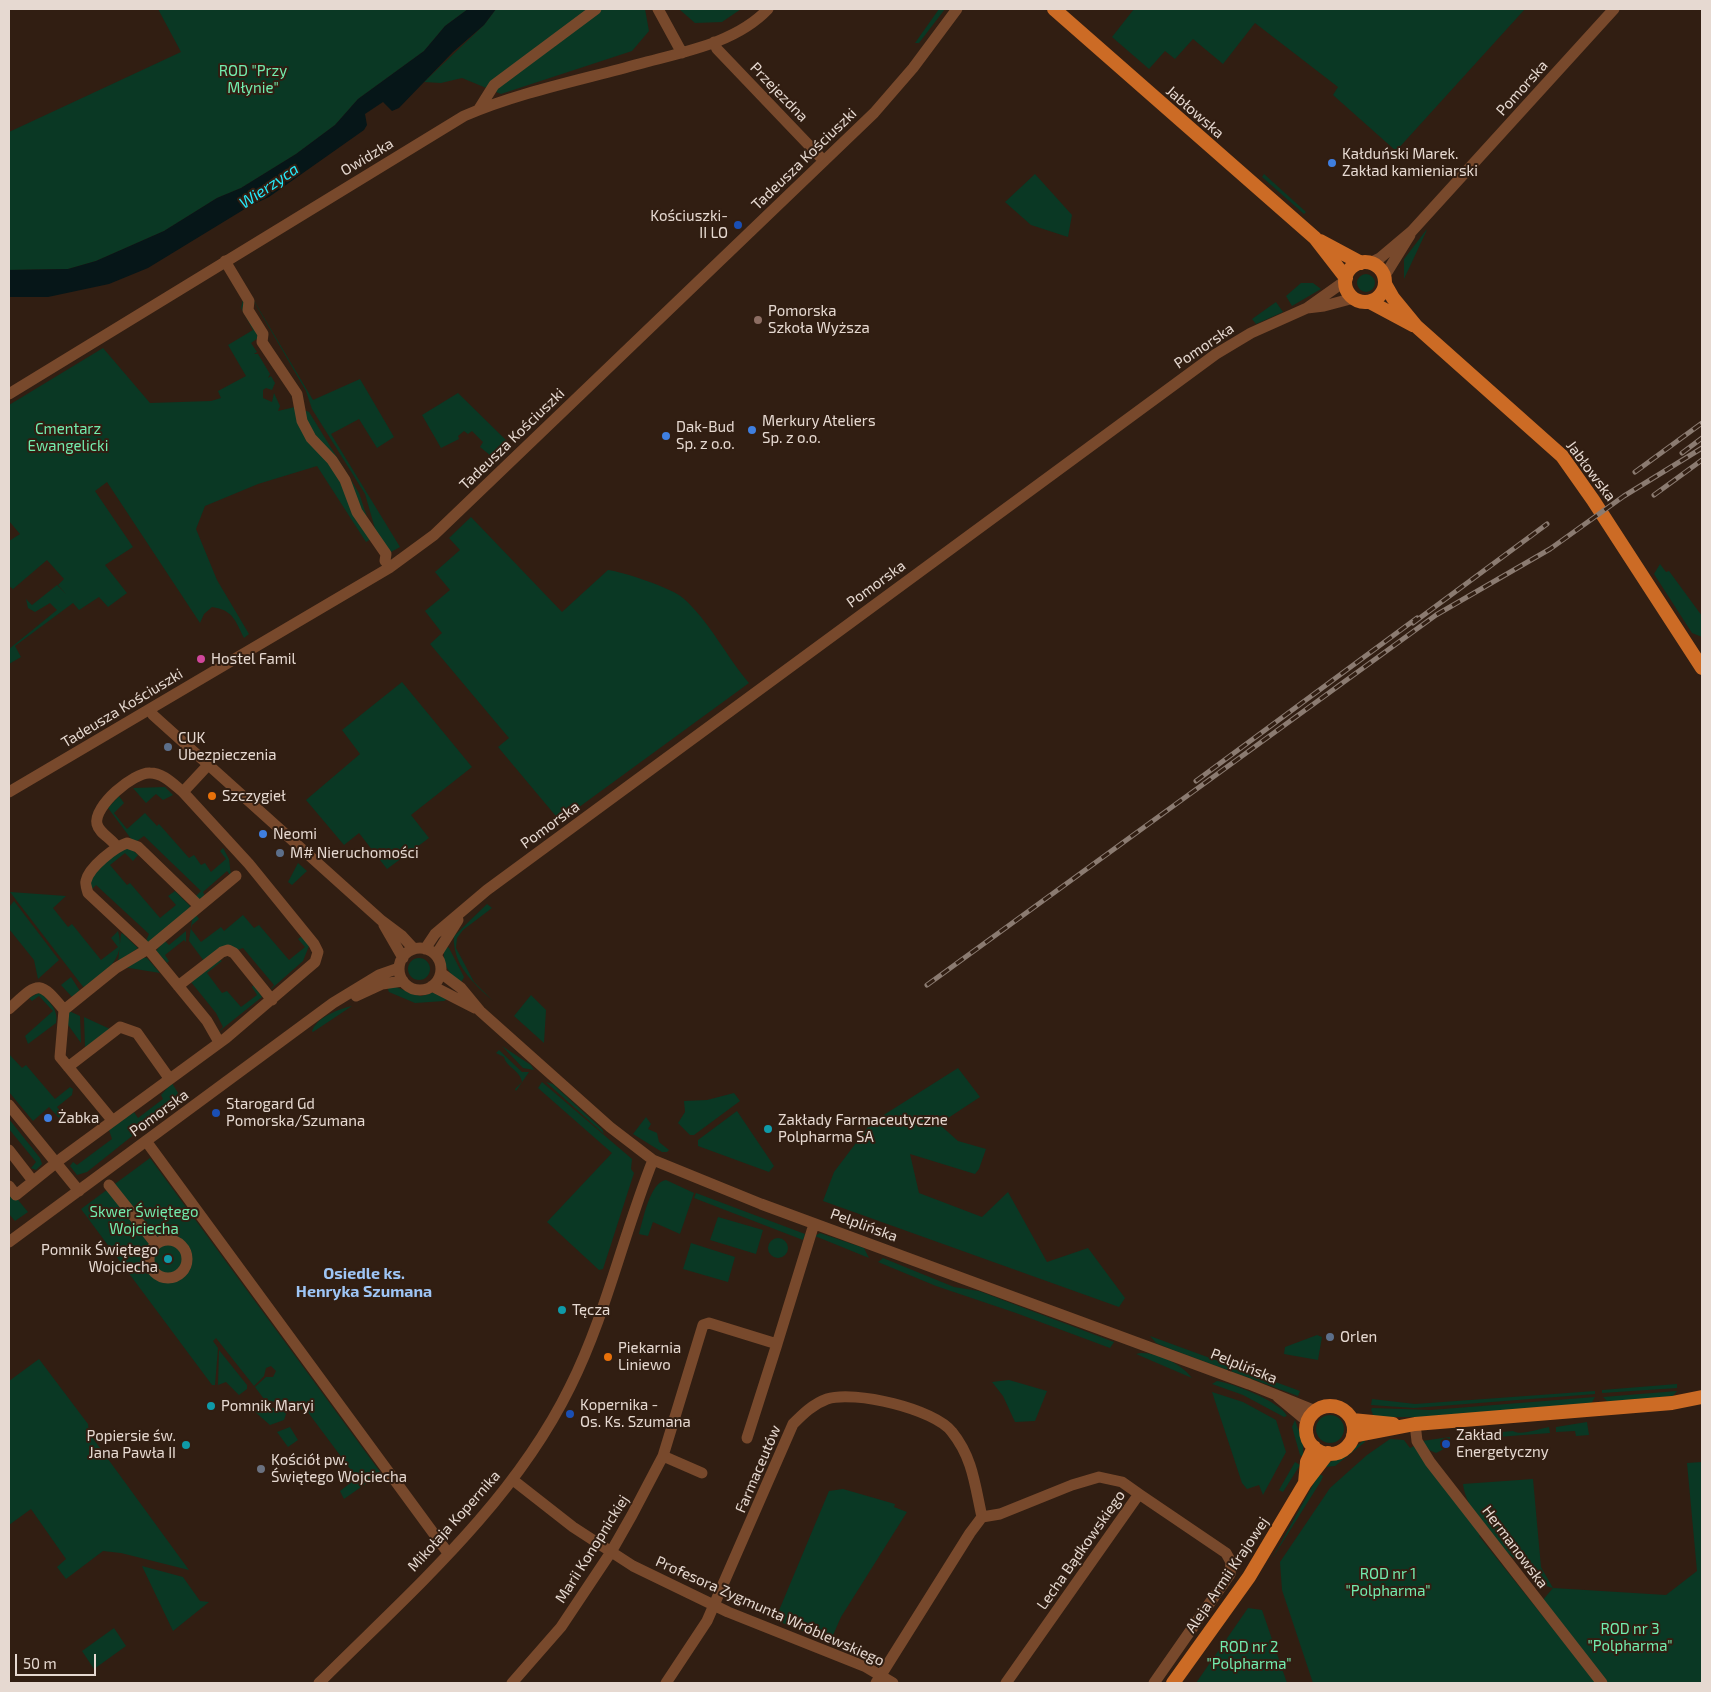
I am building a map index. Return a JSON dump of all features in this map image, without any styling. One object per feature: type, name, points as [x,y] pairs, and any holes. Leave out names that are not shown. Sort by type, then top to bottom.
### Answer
[{"type":"main road","name":"Jabłowska","points":[[1054,9],[1315,238],[1346,280]]},
{"type":"main road","name":"Jabłowska","points":[[1315,238],[1365,263]]},
{"type":"main road","points":[[1365,263],[1379,268],[1385,281],[1380,295],[1370,302],[1362,302],[1354,298],[1347,291],[1346,280],[1351,268],[1365,263]]},
{"type":"main road","name":"Jabłowska","points":[[1385,281],[1393,298],[1416,326],[1562,456],[1593,500],[1702,668]]},
{"type":"main road","name":"Jabłowska","points":[[1370,302],[1416,326]]},
{"type":"main road","points":[[1353,1436],[1352,1420],[1346,1411],[1335,1406],[1328,1406],[1312,1416],[1307,1435],[1314,1447],[1328,1453],[1341,1451],[1353,1436],[1408,1424],[1672,1403],[1702,1397]]},
{"type":"main road","points":[[1672,1403],[1702,1406]]},
{"type":"main road","points":[[1352,1420],[1408,1424]]},
{"type":"main road","name":"Aleja Armii Krajowej","points":[[1305,1483],[1307,1462],[1314,1447]]},
{"type":"main road","name":"Aleja Armii Krajowej","points":[[1173,1683],[1249,1577],[1305,1483],[1328,1453]]},
{"type":"street","points":[[479,109],[494,85],[596,9]]},
{"type":"street","points":[[658,9],[682,53]]},
{"type":"street","name":"Owidzka","points":[[9,394],[225,261],[456,121],[479,109],[520,96],[682,53],[714,42],[741,30],[768,9]]},
{"type":"street","name":"Tadeusza Kościuszki","points":[[9,792],[389,568],[427,541],[874,113],[913,68],[957,9]]},
{"type":"street","name":"Pomorska","points":[[1365,263],[1380,258],[1412,231],[1614,9]]},
{"type":"street","name":"Przejezdna","points":[[714,42],[717,48],[824,161]]},
{"type":"street","name":"Pomorska","points":[[1385,281],[1412,231]]},
{"type":"street","points":[[225,261],[249,301],[248,310],[263,334],[262,342],[297,394],[302,421],[311,438],[332,460],[345,480],[357,512],[386,554],[385,561]]},
{"type":"street","name":"Pomorska","points":[[420,949],[473,901],[1216,354],[1251,333],[1307,308],[1346,280]]},
{"type":"street","name":"Pomorska","points":[[1307,308],[1324,306],[1354,298]]},
{"type":"street","points":[[150,709],[153,715],[382,921],[420,949],[436,955],[439,960],[441,973],[432,986],[416,990],[403,981],[401,963],[382,921]]},
{"type":"street","points":[[183,792],[209,764]]},
{"type":"street","name":"Pomorska","points":[[56,1162],[219,1042],[272,1000],[315,962],[318,952],[314,944],[255,871],[170,780],[149,773],[137,776],[104,802],[98,811],[96,824],[117,847]]},
{"type":"street","points":[[199,906],[138,847],[127,842],[117,847],[90,871],[86,882],[88,892],[148,948],[207,1021],[219,1042]]},
{"type":"street","points":[[9,1008],[32,988],[40,986],[47,990],[64,1010],[116,968],[148,948],[236,876]]},
{"type":"street","name":"Pomorska","points":[[436,955],[443,940],[473,901]]},
{"type":"street","points":[[401,963],[420,949]]},
{"type":"street","points":[[178,986],[222,952],[228,950],[234,953],[272,1000]]},
{"type":"street","name":"Pomorska","points":[[9,1242],[327,1008],[379,974],[401,963]]},
{"type":"street","name":"Pelplińska","points":[[441,973],[461,988],[480,1011],[610,1127],[653,1160],[814,1224],[1248,1384],[1278,1397],[1298,1402],[1312,1416]]},
{"type":"street","name":"Pomorska","points":[[327,1008],[382,984],[403,981]]},
{"type":"street","name":"Pelplińska","points":[[432,986],[480,1011]]},
{"type":"street","name":"Pomorska","points":[[64,1010],[60,1057],[112,1120]]},
{"type":"street","name":"Pomorska","points":[[68,1067],[120,1027],[137,1033],[170,1078]]},
{"type":"street","points":[[9,1105],[79,1191]]},
{"type":"street","points":[[146,1141],[448,1553]]},
{"type":"street","points":[[9,1150],[33,1181]]},
{"type":"street","name":"Mikołaja Kopernika","points":[[319,1683],[448,1553],[513,1480],[557,1412],[581,1364],[596,1327],[653,1160]]},
{"type":"street","points":[[9,1186],[16,1195],[56,1162]]},
{"type":"street","points":[[109,1185],[156,1244]]},
{"type":"street","points":[[747,1438],[814,1224]]},
{"type":"street","name":"Marii Konopnickiej","points":[[512,1683],[561,1627],[611,1552],[663,1456],[703,1325],[710,1323],[777,1344]]},
{"type":"street","name":"Farmaceutów","points":[[666,1683],[707,1621],[793,1424],[804,1413],[825,1400],[842,1396],[868,1398],[927,1415],[943,1423],[951,1430],[968,1456],[974,1474],[982,1517]]},
{"type":"street","name":"Hermanowska","points":[[1408,1424],[1430,1462],[1602,1683]]},
{"type":"street","points":[[663,1456],[702,1473]]},
{"type":"street","name":"Lecha Bądkowskiego","points":[[982,1517],[1000,1514],[1072,1485],[1099,1478],[1122,1482],[1139,1494],[1006,1683]]},
{"type":"street","name":"Profesora Zygmunta Wróblewskiego","points":[[513,1480],[573,1527],[633,1566],[714,1605],[866,1667],[879,1680],[893,1683]]},
{"type":"street","name":"Aleja Armii Krajowej","points":[[1139,1494],[1226,1553],[1231,1562],[1230,1574],[1154,1683]]},
{"type":"street","points":[[879,1680],[965,1541],[982,1517]]},
{"type":"green space","name":"ROD \"Przy Młynie\"","points":[[158,9],[468,9],[445,26],[424,51],[358,99],[335,125],[296,154],[241,188],[217,198],[164,231],[96,261],[68,269],[9,270],[9,132],[181,52]]},
{"type":"green space","points":[[496,9],[645,9],[649,31],[632,51],[501,94],[462,78],[441,83],[424,82],[484,25]]},
{"type":"green space","points":[[679,9],[741,9],[722,22],[695,23]]},
{"type":"green space","points":[[939,9],[945,9],[919,43],[915,43]]},
{"type":"green space","points":[[1134,9],[1525,9],[1396,151],[1333,95],[1338,87],[1255,23],[1223,64],[1193,39],[1175,59],[1165,51],[1149,69],[1112,37]]},
{"type":"green space","points":[[1035,174],[1072,215],[1068,237],[1031,225],[1005,202]]},
{"type":"green space","points":[[1264,174],[1306,212],[1304,214],[1262,177]]},
{"type":"green space","points":[[1427,229],[1426,232],[1404,279],[1404,259]]},
{"type":"green space","points":[[234,267],[313,400],[360,379],[394,437],[377,448],[359,419],[331,434],[400,547],[391,552],[376,532],[365,494],[312,409],[306,391]]},
{"type":"green space","points":[[1366,274],[1372,277],[1375,283],[1372,289],[1366,292],[1360,289],[1357,283],[1360,277]]},
{"type":"green space","points":[[1301,283],[1313,283],[1321,289],[1292,306],[1286,296]]},
{"type":"green space","name":"Cmentarz Ewangelicki","points":[[243,299],[245,303],[242,308],[258,334],[258,338],[251,343],[257,352],[254,354],[258,354],[270,374],[268,378],[271,376],[275,383],[272,390],[266,388],[263,390],[263,398],[272,402],[274,393],[280,406],[278,411],[295,407],[335,472],[371,539],[366,542],[317,466],[258,484],[205,506],[196,529],[217,580],[249,634],[244,638],[229,613],[219,608],[212,607],[204,614],[200,623],[107,482],[95,491],[133,547],[105,565],[127,593],[108,607],[99,597],[79,610],[73,603],[15,646],[21,657],[9,664],[9,649],[57,610],[50,603],[35,612],[28,608],[26,599],[32,605],[57,585],[66,594],[58,585],[64,579],[47,560],[13,589],[9,586],[9,541],[20,534],[9,521],[9,405],[103,348],[150,403],[211,401],[221,398],[218,391],[246,376],[228,345],[253,330],[241,308]]},
{"type":"green space","points":[[1276,302],[1283,312],[1256,324],[1252,319]]},
{"type":"green space","points":[[458,393],[510,444],[496,460],[480,447],[483,442],[472,431],[468,434],[464,431],[458,436],[459,439],[441,448],[422,415]]},
{"type":"green space","points":[[304,410],[309,412],[359,493],[368,520],[308,424]]},
{"type":"green space","points":[[471,517],[562,612],[608,570],[647,581],[677,594],[693,607],[710,628],[749,683],[560,821],[498,747],[509,738],[430,644],[442,633],[425,611],[450,590],[435,572],[460,550],[449,538]]},
{"type":"green space","points":[[1660,564],[1666,572],[1669,571],[1702,616],[1702,637],[1692,633],[1654,574]]},
{"type":"green space","points":[[402,682],[472,767],[411,815],[429,838],[387,869],[359,833],[344,845],[306,800],[360,754],[342,730]]},
{"type":"green space","points":[[165,787],[173,795],[163,800],[156,794],[146,803],[133,788]]},
{"type":"green space","points":[[119,796],[124,803],[114,813],[127,829],[145,813],[157,826],[159,824],[189,858],[194,855],[201,865],[205,863],[211,872],[226,859],[220,851],[223,848],[229,859],[231,876],[227,871],[203,892],[206,898],[202,901],[195,897],[201,891],[144,836],[137,841],[132,840],[108,808]]},
{"type":"green space","points":[[128,846],[138,855],[133,861],[125,853],[110,865],[127,885],[130,883],[160,918],[176,905],[168,896],[175,891],[190,906],[189,909],[150,943],[146,941],[149,934],[96,885],[91,890],[88,881],[109,859]]},
{"type":"green space","points":[[298,863],[307,871],[292,885],[288,882]]},
{"type":"green space","points":[[10,892],[66,896],[53,908],[68,927],[72,924],[101,960],[118,947],[111,938],[118,931],[119,950],[112,965],[84,988]]},
{"type":"green space","points":[[14,901],[59,960],[38,979],[34,960],[9,929],[9,907]]},
{"type":"green space","points":[[487,904],[492,908],[463,930],[457,938],[456,948],[474,982],[493,1001],[471,980],[465,972],[456,955],[454,946],[454,936]]},
{"type":"green space","points":[[196,915],[199,919],[192,925],[191,929],[201,942],[221,927],[224,931],[243,915],[254,928],[259,925],[289,960],[305,947],[298,939],[302,936],[309,946],[303,961],[269,991],[274,985],[243,948],[204,961],[189,941],[192,920]]},
{"type":"green space","points":[[186,931],[186,942],[184,940],[165,955],[169,961],[167,963],[156,951],[164,940],[169,945]]},
{"type":"green space","points":[[121,934],[138,948],[118,962]]},
{"type":"green space","points":[[445,945],[449,948],[464,977],[461,983],[446,966],[444,957]]},
{"type":"green space","points":[[142,957],[147,958],[160,973],[123,967]]},
{"type":"green space","points":[[218,958],[222,961],[207,973],[222,993],[227,991],[241,1007],[257,995],[252,987],[254,984],[262,997],[217,1033],[223,1027],[216,1013],[191,982]]},
{"type":"green space","points":[[419,958],[427,961],[430,969],[427,977],[419,980],[411,977],[408,969],[411,961]]},
{"type":"green space","points":[[71,977],[80,991],[72,997],[61,985]]},
{"type":"green space","points":[[394,986],[421,996],[435,992],[449,998],[444,1001],[415,1003],[389,992],[387,987]]},
{"type":"green space","points":[[40,992],[55,1010],[56,1023],[28,1044],[25,1036],[53,1011],[39,996],[32,1001],[29,998]]},
{"type":"green space","points":[[531,995],[546,1010],[544,1043],[514,1016]]},
{"type":"green space","points":[[352,1006],[313,1032],[312,1031],[323,1018]]},
{"type":"green space","points":[[69,1011],[80,1016],[81,1043],[66,1022]]},
{"type":"green space","points":[[84,1017],[110,1029],[85,1048]]},
{"type":"green space","points":[[502,1046],[531,1065],[534,1070],[523,1068]]},
{"type":"green space","points":[[499,1050],[522,1072],[529,1072],[516,1091],[515,1089],[522,1082],[521,1078],[504,1057],[496,1053]]},
{"type":"green space","points":[[9,1054],[22,1068],[26,1065],[55,1099],[70,1087],[73,1089],[72,1095],[57,1107],[63,1115],[59,1118],[49,1107],[33,1121],[9,1092]]},
{"type":"green space","points":[[958,1068],[980,1097],[939,1124],[958,1141],[986,1149],[979,1169],[975,1174],[910,1154],[919,1193],[982,1217],[1008,1192],[1047,1262],[1088,1248],[1125,1298],[1119,1307],[823,1201],[834,1172],[871,1123]]},
{"type":"green space","points":[[542,1082],[632,1159],[631,1169],[634,1173],[603,1269],[599,1270],[547,1222],[612,1153],[538,1088]]},
{"type":"green space","points":[[546,1082],[553,1084],[602,1129],[604,1134]]},
{"type":"green space","points":[[172,1083],[178,1093],[166,1109],[87,1172],[77,1175],[70,1166],[73,1162],[77,1165],[112,1139],[109,1130],[134,1112],[138,1118],[163,1099],[161,1095]]},
{"type":"green space","points":[[734,1093],[740,1101],[694,1135],[690,1135],[678,1123],[685,1112],[684,1101],[707,1100]]},
{"type":"green space","points":[[737,1111],[774,1166],[769,1172],[698,1146],[698,1140]]},
{"type":"green space","points":[[646,1117],[651,1124],[648,1129],[657,1133],[659,1142],[669,1150],[667,1152],[662,1152],[633,1134]]},
{"type":"green space","points":[[9,1119],[40,1158],[42,1164],[36,1170],[31,1168],[36,1162],[9,1129]]},
{"type":"green space","name":"Skwer Świętego Wojciecha","points":[[150,1158],[381,1473],[344,1499],[340,1491],[357,1478],[307,1411],[264,1399],[255,1387],[266,1377],[273,1377],[276,1371],[271,1366],[266,1368],[264,1376],[254,1386],[216,1338],[213,1341],[218,1348],[215,1385],[212,1385],[81,1209]]},
{"type":"green space","points":[[666,1180],[694,1193],[680,1234],[653,1222],[648,1236],[639,1234],[651,1194],[660,1182]]},
{"type":"green space","points":[[9,1189],[28,1212],[15,1221],[9,1214]]},
{"type":"green space","points":[[696,1193],[805,1234],[803,1240],[694,1198]]},
{"type":"green space","points":[[718,1217],[763,1230],[756,1254],[710,1240]]},
{"type":"green space","points":[[820,1233],[864,1248],[869,1258],[815,1236]]},
{"type":"green space","points":[[778,1238],[785,1241],[788,1248],[785,1255],[778,1258],[771,1255],[768,1248],[771,1241]]},
{"type":"green space","points":[[691,1243],[735,1257],[728,1282],[683,1269]]},
{"type":"green space","points":[[883,1258],[954,1287],[979,1291],[1114,1342],[1110,1348],[936,1286],[878,1262]]},
{"type":"green space","points":[[1317,1335],[1322,1337],[1318,1360],[1284,1354],[1285,1347]]},
{"type":"green space","points":[[1150,1336],[1300,1391],[1298,1396],[1173,1350],[1156,1343]]},
{"type":"green space","points":[[219,1350],[247,1385],[247,1389],[239,1395],[226,1382],[218,1385]]},
{"type":"green space","points":[[1147,1353],[1169,1360],[1182,1368],[1192,1378],[1136,1354]]},
{"type":"green space","points":[[39,1359],[88,1424],[89,1433],[189,1570],[121,1553],[103,1551],[66,1579],[57,1567],[66,1559],[31,1509],[9,1525],[9,1381]]},
{"type":"green space","points":[[1009,1380],[1047,1391],[1035,1421],[1015,1422],[1003,1396],[992,1382]]},
{"type":"green space","points":[[1217,1381],[1244,1389],[1266,1399],[1276,1405],[1287,1416],[1284,1417],[1243,1395],[1212,1384]]},
{"type":"green space","points":[[1677,1384],[1677,1388],[1602,1393],[1602,1390]]},
{"type":"green space","points":[[1595,1391],[1595,1394],[1414,1408],[1371,1405],[1372,1399],[1415,1404]]},
{"type":"green space","points":[[1677,1391],[1673,1396],[1608,1402],[1603,1397]]},
{"type":"green space","points":[[1212,1392],[1243,1402],[1276,1420],[1286,1452],[1263,1495],[1259,1485],[1247,1489],[1242,1483]]},
{"type":"green space","points":[[1595,1397],[1591,1404],[1425,1417],[1374,1417],[1371,1410],[1372,1408],[1431,1410]]},
{"type":"green space","points":[[261,1405],[284,1411],[286,1414],[284,1420],[270,1425],[254,1411]]},
{"type":"green space","points":[[1330,1415],[1340,1419],[1344,1429],[1340,1439],[1330,1443],[1320,1439],[1316,1429],[1320,1419]]},
{"type":"green space","points":[[1295,1420],[1303,1443],[1303,1457],[1300,1455],[1292,1427]]},
{"type":"green space","points":[[1587,1422],[1589,1435],[1576,1436],[1575,1431],[1556,1432],[1556,1427]]},
{"type":"green space","points":[[290,1427],[298,1440],[288,1447],[277,1432]]},
{"type":"green space","points":[[1549,1427],[1550,1433],[1458,1440],[1458,1436],[1513,1431],[1525,1432]]},
{"type":"green space","points":[[1450,1437],[1448,1447],[1436,1453],[1429,1450],[1422,1441]]},
{"type":"green space","name":"ROD nr 1 \"Polpharma\"","points":[[1390,1439],[1404,1440],[1410,1448],[1414,1446],[1483,1534],[1479,1536],[1596,1683],[1313,1683],[1282,1590],[1280,1562],[1330,1488],[1367,1455]]},
{"type":"green space","points":[[1364,1440],[1365,1442],[1335,1466],[1325,1467],[1330,1462],[1349,1452]]},
{"type":"green space","points":[[1295,1462],[1300,1465],[1283,1492],[1279,1490]]},
{"type":"green space","name":"ROD nr 3 \"Polpharma\"","points":[[1702,1462],[1702,1683],[1608,1683],[1542,1601],[1553,1588],[1666,1595],[1697,1571],[1687,1463]]},
{"type":"green space","points":[[1319,1474],[1323,1476],[1321,1481],[1272,1559]]},
{"type":"green space","points":[[1533,1479],[1541,1567],[1553,1588],[1540,1582],[1527,1566],[1512,1557],[1488,1532],[1469,1504],[1463,1484]]},
{"type":"green space","points":[[843,1489],[895,1504],[894,1507],[907,1512],[841,1617],[830,1642],[775,1620],[829,1491]]},
{"type":"green space","points":[[142,1566],[183,1577],[200,1601],[209,1602],[173,1631]]},
{"type":"green space","name":"ROD nr 2 \"Polpharma\"","points":[[1248,1608],[1262,1610],[1287,1683],[1196,1683]]},
{"type":"green space","points":[[114,1628],[126,1646],[94,1669],[82,1651]]},
{"type":"water","name":"Wierzyca","points":[[468,9],[496,9],[484,25],[453,52],[399,108],[392,111],[383,102],[365,114],[367,125],[364,130],[269,197],[248,207],[148,268],[109,284],[48,297],[9,297],[9,270],[68,269],[96,261],[164,231],[217,198],[241,188],[296,154],[335,125],[358,99],[424,51],[445,26]]},
{"type":"railway","points":[[1635,472],[1702,423]]},
{"type":"railway","points":[[1682,453],[1702,438]]},
{"type":"railway","points":[[927,985],[1436,615],[1550,549],[1624,496],[1702,448]]},
{"type":"railway","points":[[1654,495],[1702,460]]},
{"type":"railway","points":[[1413,623],[1547,524]]},
{"type":"railway","points":[[1196,781],[1417,618]]},
{"type":"place","name":"Kałduński Marek. Zakład kamieniarski","points":[[1332,163]]},
{"type":"place","name":"Kościuszki- II LO","points":[[738,225]]},
{"type":"place","name":"Pomorska Szkoła Wyższa","points":[[758,320]]},
{"type":"place","name":"Merkury Ateliers Sp. z o.o.","points":[[752,430]]},
{"type":"place","name":"Dak-Bud Sp. z o.o.","points":[[666,436]]},
{"type":"place","name":"Hostel Famil","points":[[201,659]]},
{"type":"place","name":"CUK Ubezpieczenia","points":[[168,747]]},
{"type":"place","name":"Szczygieł","points":[[212,796]]},
{"type":"place","name":"Neomi","points":[[263,834]]},
{"type":"place","name":"M# Nieruchomości","points":[[280,853]]},
{"type":"place","name":"Starogard Gd Pomorska/Szumana","points":[[216,1113]]},
{"type":"place","name":"Żabka","points":[[48,1118]]},
{"type":"place","name":"Zakłady Farmaceutyczne Polpharma SA","points":[[768,1129]]},
{"type":"place","name":"Pomnik Świętego Wojciecha","points":[[168,1259]]},
{"type":"place","name":"Tęcza","points":[[562,1310]]},
{"type":"place","name":"Orlen","points":[[1330,1337]]},
{"type":"place","name":"Piekarnia Liniewo","points":[[608,1357]]},
{"type":"place","name":"Pomnik Maryi","points":[[211,1406]]},
{"type":"place","name":"Kopernika - Os. Ks. Szumana","points":[[570,1414]]},
{"type":"place","name":"Zakład Energetyczny","points":[[1446,1444]]},
{"type":"place","name":"Popiersie św. Jana Pawła II","points":[[186,1445]]},
{"type":"place","name":"Kościół pw. Świętego Wojciecha","points":[[261,1469]]},
{"type":"district","name":"Osiedle ks. Henryka Szumana","points":[[364,1283]]}]
